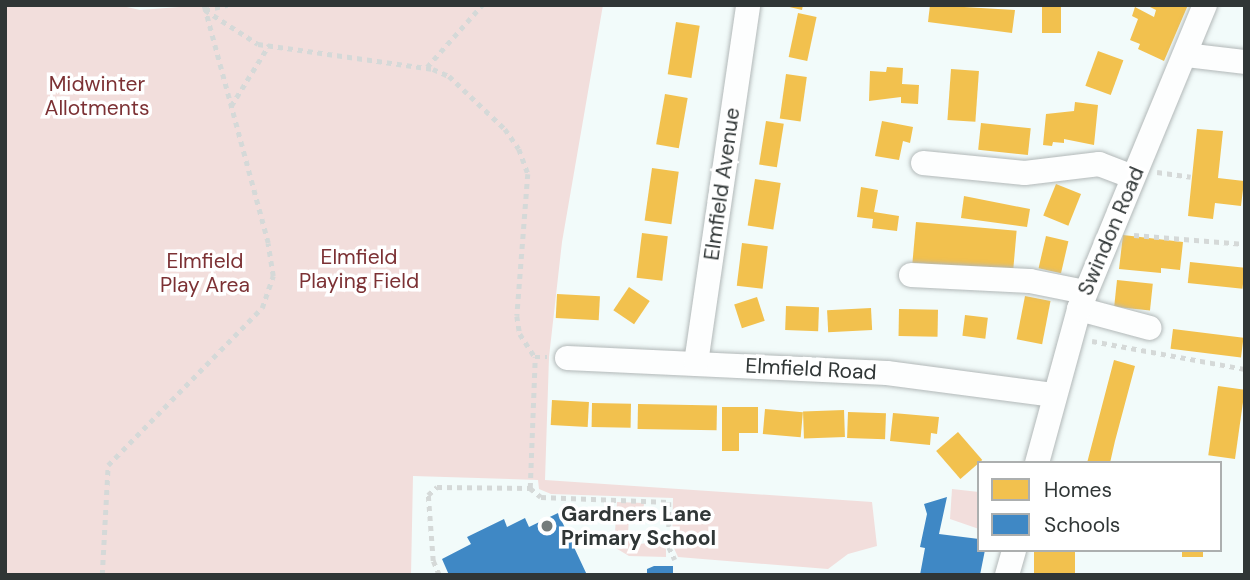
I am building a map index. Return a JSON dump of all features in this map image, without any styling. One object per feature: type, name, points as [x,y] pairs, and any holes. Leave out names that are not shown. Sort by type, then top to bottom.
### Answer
[{"type":"street","name":"Elmfield Avenue","points":[[696,363],[748,5]]},
{"type":"street","name":"Swindon Road","points":[[1038,461],[1070,336],[1082,301],[1205,5]]},
{"type":"street","points":[[1186,55],[1245,62]]},
{"type":"street","points":[[923,163],[1025,173],[1099,164],[1135,173]]},
{"type":"street","points":[[911,275],[1030,281],[1150,328]]},
{"type":"street","name":"Elmfield Road","points":[[567,358],[911,375],[1054,395]]},
{"type":"street","points":[[1007,575],[1013,552]]},
{"type":"path","points":[[204,8],[227,5]]},
{"type":"path","points":[[427,67],[482,5]]},
{"type":"path","points":[[204,8],[258,44],[427,67],[449,76],[505,129],[525,162],[529,201],[517,316],[520,334],[535,357],[530,488]]},
{"type":"path","points":[[102,575],[108,465],[262,308],[269,296],[273,276],[268,243],[204,8]]},
{"type":"path","points":[[231,106],[269,45]]},
{"type":"path","points":[[1135,173],[1191,177]]},
{"type":"path","points":[[1109,233],[1245,244]]},
{"type":"path","points":[[1070,336],[1245,369]]},
{"type":"path","points":[[535,357],[567,358]]},
{"type":"path","points":[[439,575],[433,562],[428,495],[438,487],[530,488],[541,497],[669,502],[669,547],[675,560]]},
{"type":"green space","name":"Elmfield Playing Field","points":[[5,5],[118,5],[140,10],[205,5],[603,5],[562,242],[549,357],[545,480],[872,502],[877,546],[848,554],[828,569],[678,557],[672,544],[673,498],[551,494],[539,489],[538,480],[413,476],[411,575],[5,575]]},
{"type":"green space","points":[[952,489],[977,492],[977,528],[950,519]]},
{"type":"green space","points":[[617,502],[644,503],[643,517],[629,516],[628,535],[640,544],[666,540],[666,557],[629,556],[614,547]]},
{"type":"building: Homes","points":[[781,5],[803,5],[802,10]]},
{"type":"building: Homes","points":[[930,5],[1015,10],[1012,33],[928,22]]},
{"type":"building: Homes","points":[[1042,5],[1061,5],[1061,33],[1042,33]]},
{"type":"building: Homes","points":[[1146,5],[1188,5],[1164,61],[1138,49],[1140,44],[1130,40],[1138,19],[1132,16],[1135,7],[1154,17],[1156,10]]},
{"type":"building: Homes","points":[[798,13],[817,17],[807,61],[789,57]]},
{"type":"building: Homes","points":[[676,22],[700,26],[691,78],[668,74]]},
{"type":"building: Homes","points":[[1098,51],[1123,60],[1111,95],[1085,86]]},
{"type":"building: Homes","points":[[887,67],[903,68],[902,84],[919,85],[918,104],[901,103],[901,97],[869,101],[870,71],[886,72]]},
{"type":"building: Homes","points":[[951,69],[979,71],[975,122],[947,120]]},
{"type":"building: Homes","points":[[786,74],[807,77],[801,121],[780,119]]},
{"type":"building: Homes","points":[[665,94],[688,98],[679,148],[656,144]]},
{"type":"building: Homes","points":[[1075,102],[1098,105],[1094,145],[1064,139],[1064,143],[1043,145],[1046,114],[1074,111]]},
{"type":"building: Homes","points":[[766,121],[784,124],[777,167],[759,164]]},
{"type":"building: Homes","points":[[882,121],[913,127],[910,143],[903,141],[899,160],[875,156]]},
{"type":"building: Homes","points":[[981,123],[1031,128],[1028,155],[978,150]]},
{"type":"building: Homes","points":[[1197,129],[1223,131],[1218,178],[1244,181],[1241,206],[1215,203],[1213,219],[1188,216]]},
{"type":"building: Homes","points":[[652,168],[679,172],[671,224],[645,220]]},
{"type":"building: Homes","points":[[755,179],[781,183],[773,229],[748,225]]},
{"type":"building: Homes","points":[[1056,184],[1081,194],[1068,226],[1043,216]]},
{"type":"building: Homes","points":[[861,187],[878,190],[874,212],[899,216],[897,231],[872,228],[873,219],[857,217]]},
{"type":"building: Homes","points":[[964,196],[1030,209],[1027,227],[961,218]]},
{"type":"building: Homes","points":[[916,222],[1017,231],[1013,272],[912,263]]},
{"type":"building: Homes","points":[[642,233],[668,236],[662,281],[637,278]]},
{"type":"building: Homes","points":[[1123,235],[1183,242],[1180,270],[1161,268],[1161,273],[1119,269]]},
{"type":"building: Homes","points":[[1046,236],[1068,241],[1061,273],[1039,268]]},
{"type":"building: Homes","points":[[742,243],[768,246],[763,289],[737,286]]},
{"type":"building: Homes","points":[[1190,262],[1245,268],[1243,289],[1188,283]]},
{"type":"building: Homes","points":[[1117,280],[1153,284],[1150,311],[1114,307]]},
{"type":"building: Homes","points":[[629,287],[650,301],[634,324],[613,310]]},
{"type":"building: Homes","points":[[557,294],[600,296],[599,320],[556,318]]},
{"type":"building: Homes","points":[[1025,296],[1051,301],[1042,344],[1017,339]]},
{"type":"building: Homes","points":[[757,297],[765,321],[742,328],[734,304]]},
{"type":"building: Homes","points":[[786,306],[819,307],[818,331],[785,330]]},
{"type":"building: Homes","points":[[871,308],[872,330],[828,332],[827,310]]},
{"type":"building: Homes","points":[[899,309],[938,310],[938,337],[899,336]]},
{"type":"building: Homes","points":[[965,315],[988,318],[985,339],[962,336]]},
{"type":"building: Homes","points":[[1173,329],[1243,338],[1241,358],[1171,349]]},
{"type":"building: Homes","points":[[1114,360],[1135,366],[1110,461],[1088,461]]},
{"type":"building: Homes","points":[[1218,386],[1245,390],[1235,459],[1208,455]]},
{"type":"building: Homes","points":[[552,400],[589,402],[588,427],[551,425]]},
{"type":"building: Homes","points":[[592,403],[631,404],[631,428],[592,427]]},
{"type":"building: Homes","points":[[638,404],[717,405],[717,430],[638,429]]},
{"type":"building: Homes","points":[[722,407],[758,407],[758,433],[739,433],[739,451],[722,451]]},
{"type":"building: Homes","points":[[765,409],[803,412],[801,437],[763,434]]},
{"type":"building: Homes","points":[[844,410],[845,437],[804,438],[803,411]]},
{"type":"building: Homes","points":[[848,412],[886,413],[885,439],[847,438]]},
{"type":"building: Homes","points":[[893,413],[939,417],[937,434],[931,433],[930,445],[890,441]]},
{"type":"building: Homes","points":[[958,432],[982,460],[977,461],[977,465],[960,479],[936,451]]},
{"type":"building: Homes","points":[[1034,552],[1075,552],[1075,575],[1034,575]]},
{"type":"building: Homes","points":[[1182,552],[1203,552],[1203,557],[1182,557]]},
{"type":"building: Schools","points":[[947,497],[939,534],[977,539],[977,552],[985,552],[980,575],[920,575],[925,548],[920,547],[927,514],[924,504]]},
{"type":"building: Schools","points":[[558,513],[587,575],[449,575],[442,559],[471,544],[467,537],[504,519],[507,527],[525,518],[529,527]]},
{"type":"building: Schools","points":[[654,566],[673,566],[673,575],[647,575],[647,569]]},
{"type":"place","name":"Gardners Lane Primary School","points":[[547,526]]},
{"type":"park label","name":"Midwinter Allotments","points":[[97,96]]},
{"type":"park label","name":"Elmfield Play Area","points":[[205,273]]}]
